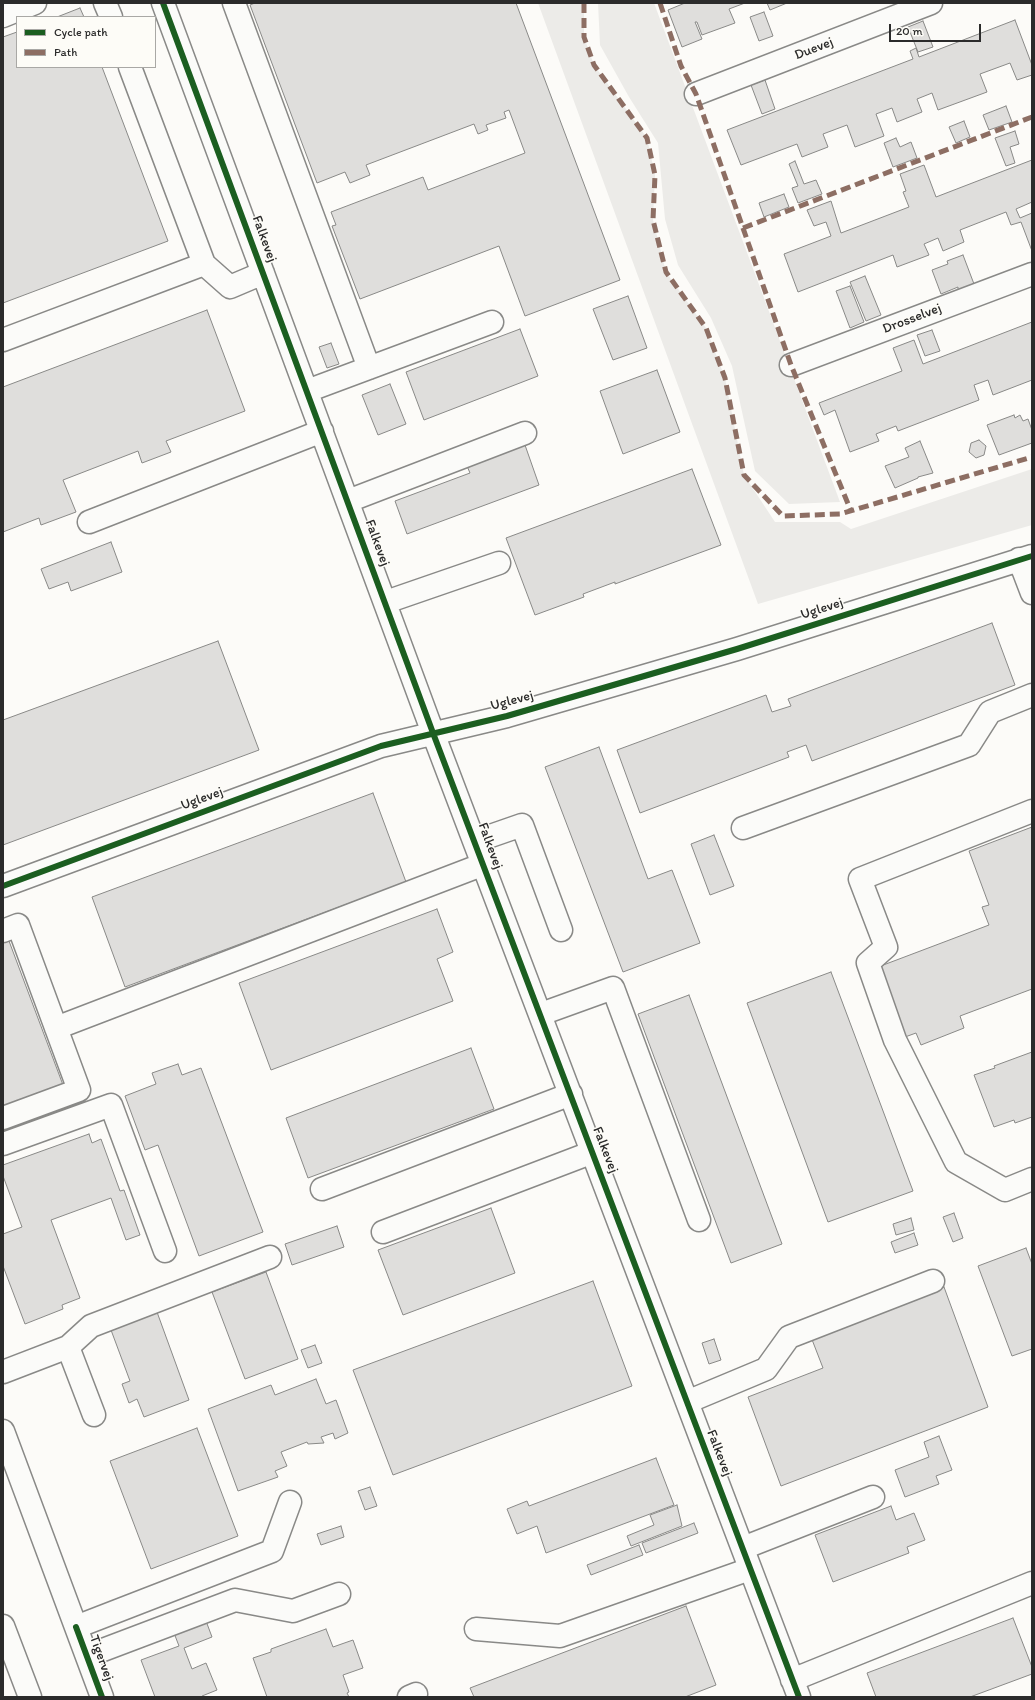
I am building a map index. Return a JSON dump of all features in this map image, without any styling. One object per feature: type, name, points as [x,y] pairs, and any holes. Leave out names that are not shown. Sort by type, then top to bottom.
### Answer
[{"type":"street","points":[[3,16],[36,3]]},
{"type":"street","points":[[105,3],[111,16]]},
{"type":"street","points":[[234,3],[369,368]]},
{"type":"street","name":"Duevej","points":[[696,94],[931,3]]},
{"type":"street","name":"Falkevej","points":[[161,11],[263,273],[386,602],[433,733],[476,841],[795,1689]]},
{"type":"street","points":[[130,68],[204,264],[230,287],[263,273]]},
{"type":"street","points":[[3,340],[204,264]]},
{"type":"street","name":"Drosselvej","points":[[791,365],[1032,274]]},
{"type":"street","points":[[307,391],[492,322]]},
{"type":"street","points":[[89,522],[322,431]]},
{"type":"street","points":[[348,501],[525,433]]},
{"type":"street","points":[[1026,558],[1032,592]]},
{"type":"street","name":"Uglevej","points":[[3,886],[382,746],[507,716],[730,651],[1026,558]]},
{"type":"street","points":[[386,602],[499,564]]},
{"type":"street","points":[[743,828],[969,745],[990,712],[1032,695]]},
{"type":"street","points":[[1032,812],[860,879],[886,947],[868,962],[896,1040],[956,1162],[1005,1190],[1032,1179]]},
{"type":"street","points":[[476,841],[522,825],[561,930]]},
{"type":"street","points":[[56,1028],[484,864]]},
{"type":"street","points":[[3,931],[18,925],[79,1090],[3,1118]]},
{"type":"street","points":[[541,1014],[613,988],[699,1220]]},
{"type":"street","points":[[322,1189],[571,1094]]},
{"type":"street","points":[[3,1144],[111,1105],[165,1251]]},
{"type":"street","points":[[383,1232],[592,1152]]},
{"type":"street","points":[[3,1372],[68,1347],[91,1326],[270,1257]]},
{"type":"street","points":[[687,1402],[766,1369],[789,1337],[932,1281]]},
{"type":"street","points":[[68,1347],[94,1415]]},
{"type":"street","name":"Tigervej","points":[[3,1431],[102,1697]]},
{"type":"street","points":[[743,1548],[873,1497]]},
{"type":"street","points":[[76,1627],[272,1551],[290,1502]]},
{"type":"street","points":[[476,1629],[560,1636],[750,1569]]},
{"type":"street","points":[[795,1689],[1032,1583]]},
{"type":"street","points":[[87,1656],[234,1600],[293,1611],[339,1594]]},
{"type":"street","points":[[3,1626],[30,1697]]},
{"type":"shaded area","points":[[538,3],[584,3],[584,37],[594,65],[647,138],[655,175],[653,220],[666,272],[706,328],[725,378],[744,475],[775,522],[840,522],[851,529],[1032,469],[1032,525],[758,604]]},
{"type":"shaded area","points":[[598,3],[654,3],[840,502],[789,504],[755,471],[732,366],[711,318],[678,265],[665,219],[658,143],[629,97],[600,45]]},
{"type":"building","points":[[255,3],[516,3],[620,280],[525,316],[499,246],[360,299],[332,226],[336,225],[331,212],[423,177],[428,190],[525,153],[509,110],[504,112],[506,118],[486,125],[488,130],[478,134],[474,124],[366,165],[370,175],[350,183],[345,172],[317,183],[250,5]]},
{"type":"building","points":[[685,3],[745,3],[729,9],[735,23],[702,35],[697,22],[695,22],[702,39],[682,47],[668,10]]},
{"type":"building","points":[[767,3],[787,3],[770,10]]},
{"type":"building","points":[[80,8],[84,16],[60,16]]},
{"type":"building","points":[[764,12],[773,36],[759,41],[750,17]]},
{"type":"building","points":[[1015,20],[1032,65],[1032,75],[1017,80],[1010,63],[980,74],[987,92],[938,110],[932,93],[917,99],[922,112],[897,122],[892,108],[876,114],[884,136],[855,147],[847,125],[823,134],[828,147],[802,157],[797,144],[741,165],[727,130],[913,59],[910,51],[916,48],[919,57]]},
{"type":"building","points":[[923,21],[933,47],[918,52],[908,27]]},
{"type":"building","points":[[16,32],[16,68],[102,68],[168,241],[3,303],[3,37]]},
{"type":"building","points":[[765,80],[775,109],[762,114],[751,85]]},
{"type":"building","points":[[1006,106],[1012,122],[989,130],[983,115]]},
{"type":"building","points":[[964,121],[970,137],[956,143],[949,127]]},
{"type":"building","points":[[1015,131],[1019,144],[1010,147],[1015,163],[1006,166],[995,138]]},
{"type":"building","points":[[896,138],[900,147],[911,142],[917,158],[893,167],[884,143]]},
{"type":"building","points":[[1032,160],[1032,202],[1016,209],[1020,218],[1032,213],[1032,251],[1021,222],[1011,225],[1006,212],[960,230],[964,242],[943,251],[938,238],[924,244],[929,255],[897,267],[893,255],[798,292],[784,254],[831,236],[826,222],[814,226],[807,210],[831,201],[841,233],[909,207],[903,192],[906,191],[900,174],[924,165],[936,197]]},
{"type":"building","points":[[795,161],[804,184],[816,180],[822,194],[798,203],[792,188],[798,186],[789,164]]},
{"type":"building","points":[[784,194],[789,207],[764,217],[759,203]]},
{"type":"building","points":[[963,255],[974,284],[958,290],[958,287],[941,294],[932,270],[948,264],[947,261]]},
{"type":"building","points":[[865,276],[881,315],[866,321],[850,282]]},
{"type":"building","points":[[850,286],[864,322],[850,328],[836,291]]},
{"type":"building","points":[[628,296],[647,348],[613,360],[593,309]]},
{"type":"building","points":[[207,310],[245,411],[166,441],[171,452],[142,463],[138,451],[63,480],[76,512],[41,525],[39,518],[3,532],[3,387]]},
{"type":"building","points":[[1032,322],[1032,380],[993,395],[988,380],[974,385],[979,400],[898,431],[896,426],[876,434],[879,441],[850,452],[835,410],[824,415],[819,403],[902,371],[893,348],[914,340],[923,364]]},
{"type":"building","points":[[520,329],[538,376],[424,420],[406,372]]},
{"type":"building","points":[[932,330],[940,351],[925,356],[917,335]]},
{"type":"building","points":[[331,343],[339,364],[327,368],[319,347]]},
{"type":"building","points":[[657,370],[680,432],[623,454],[600,391]]},
{"type":"building","points":[[390,384],[406,424],[378,435],[362,395]]},
{"type":"building","points":[[1014,415],[1015,418],[1020,415],[1023,421],[1028,419],[1032,430],[1032,443],[999,455],[987,425]]},
{"type":"building","points":[[979,440],[986,446],[984,455],[976,458],[969,452],[971,443]]},
{"type":"building","points":[[920,441],[933,473],[918,477],[895,488],[885,466],[909,457],[905,448]]},
{"type":"building","points":[[525,445],[539,485],[407,534],[395,501],[470,473],[467,466]]},
{"type":"building","points":[[692,469],[721,545],[615,584],[615,582],[583,594],[584,597],[535,615],[506,538]]},
{"type":"building","points":[[111,542],[122,572],[71,591],[68,582],[49,589],[41,569]]},
{"type":"building","points":[[992,623],[1015,685],[812,761],[806,745],[787,752],[789,757],[640,813],[617,750],[766,695],[772,712],[791,706],[788,699]]},
{"type":"building","points":[[218,641],[259,750],[3,845],[3,720]]},
{"type":"building","points":[[599,747],[648,879],[672,870],[700,943],[623,972],[545,767]]},
{"type":"building","points":[[373,793],[406,882],[125,987],[92,897]]},
{"type":"building","points":[[1032,827],[1032,989],[960,1016],[964,1028],[921,1045],[916,1033],[905,1037],[878,967],[989,925],[982,907],[989,905],[969,851]]},
{"type":"building","points":[[714,835],[734,886],[710,895],[691,844]]},
{"type":"building","points":[[437,909],[453,952],[437,959],[453,1001],[271,1070],[239,983]]},
{"type":"building","points":[[9,941],[63,1085],[3,1107],[3,943]]},
{"type":"building","points":[[831,972],[913,1191],[828,1222],[747,1003]]},
{"type":"building","points":[[689,995],[782,1244],[731,1263],[638,1014]]},
{"type":"building","points":[[471,1048],[494,1109],[308,1178],[286,1118]]},
{"type":"building","points":[[1032,1052],[1032,1117],[1015,1123],[1014,1120],[994,1127],[974,1075],[995,1068],[994,1066]]},
{"type":"building","points":[[178,1064],[182,1075],[201,1068],[263,1232],[199,1256],[158,1145],[145,1150],[125,1096],[156,1084],[152,1073]]},
{"type":"building","points":[[89,1134],[92,1143],[101,1139],[120,1191],[124,1190],[140,1235],[126,1240],[111,1198],[51,1220],[80,1298],[62,1305],[63,1309],[25,1324],[3,1266],[3,1234],[22,1227],[3,1176],[3,1165]]},
{"type":"building","points":[[491,1208],[515,1273],[403,1315],[378,1250]]},
{"type":"building","points":[[954,1213],[963,1238],[953,1242],[943,1217]]},
{"type":"building","points":[[911,1218],[914,1230],[896,1235],[893,1224]]},
{"type":"building","points":[[337,1226],[344,1247],[292,1265],[285,1244]]},
{"type":"building","points":[[914,1233],[918,1245],[895,1253],[891,1242]]},
{"type":"building","points":[[1026,1248],[1032,1264],[1032,1349],[1012,1356],[978,1266]]},
{"type":"building","points":[[266,1272],[298,1359],[245,1379],[212,1292]]},
{"type":"building","points":[[593,1281],[632,1386],[393,1475],[353,1370]]},
{"type":"building","points":[[944,1287],[988,1407],[781,1486],[748,1397],[823,1368],[811,1337]]},
{"type":"building","points":[[157,1312],[189,1400],[144,1417],[137,1399],[129,1403],[122,1384],[130,1381],[111,1330]]},
{"type":"building","points":[[714,1339],[721,1360],[709,1364],[702,1343]]},
{"type":"building","points":[[315,1345],[322,1363],[308,1368],[301,1350]]},
{"type":"building","points":[[316,1379],[326,1404],[336,1400],[348,1433],[335,1439],[333,1433],[321,1437],[324,1443],[308,1444],[307,1442],[281,1452],[287,1466],[275,1471],[278,1477],[238,1491],[208,1409],[271,1385],[275,1395]]},
{"type":"building","points":[[197,1428],[238,1536],[151,1569],[110,1461]]},
{"type":"building","points":[[939,1436],[952,1470],[936,1476],[939,1484],[905,1497],[895,1470],[929,1457],[924,1442]]},
{"type":"building","points":[[656,1458],[674,1505],[546,1553],[537,1526],[517,1534],[507,1509],[527,1501],[529,1506]]},
{"type":"building","points":[[370,1487],[377,1506],[365,1510],[358,1491]]},
{"type":"building","points":[[677,1505],[682,1526],[631,1546],[627,1536],[654,1525],[650,1515]]},
{"type":"building","points":[[891,1506],[896,1520],[914,1513],[925,1540],[907,1547],[909,1553],[833,1582],[815,1535]]},
{"type":"building","points":[[694,1523],[698,1533],[646,1553],[642,1543]]},
{"type":"building","points":[[341,1526],[344,1537],[321,1545],[317,1534]]},
{"type":"building","points":[[639,1545],[643,1555],[591,1575],[587,1565]]},
{"type":"building","points":[[686,1606],[716,1685],[685,1697],[474,1697],[470,1688]]},
{"type":"building","points":[[1013,1618],[1032,1667],[1032,1674],[970,1697],[876,1697],[867,1673]]},
{"type":"building","points":[[206,1621],[212,1637],[184,1648],[192,1669],[206,1663],[217,1690],[202,1697],[155,1697],[141,1660],[179,1646],[174,1633]]},
{"type":"building","points":[[326,1629],[333,1647],[353,1640],[363,1668],[343,1675],[349,1692],[347,1693],[349,1697],[267,1697],[253,1658],[271,1652],[271,1649]]},
{"type":"marked path","points":[[584,3],[584,37],[594,65],[647,138],[655,175],[653,220],[666,272],[706,328],[725,378],[744,475],[783,516],[840,514],[1032,457]]},
{"type":"marked path","points":[[660,3],[681,66],[696,94],[791,365],[851,511]]},
{"type":"marked path","points":[[743,228],[1032,117]]},
{"type":"cycle path","points":[[163,3],[433,733],[799,1697]]},
{"type":"cycle path","points":[[3,886],[381,746],[507,716],[737,649],[1032,556]]},
{"type":"cycle path","points":[[76,1627],[102,1697]]}]
